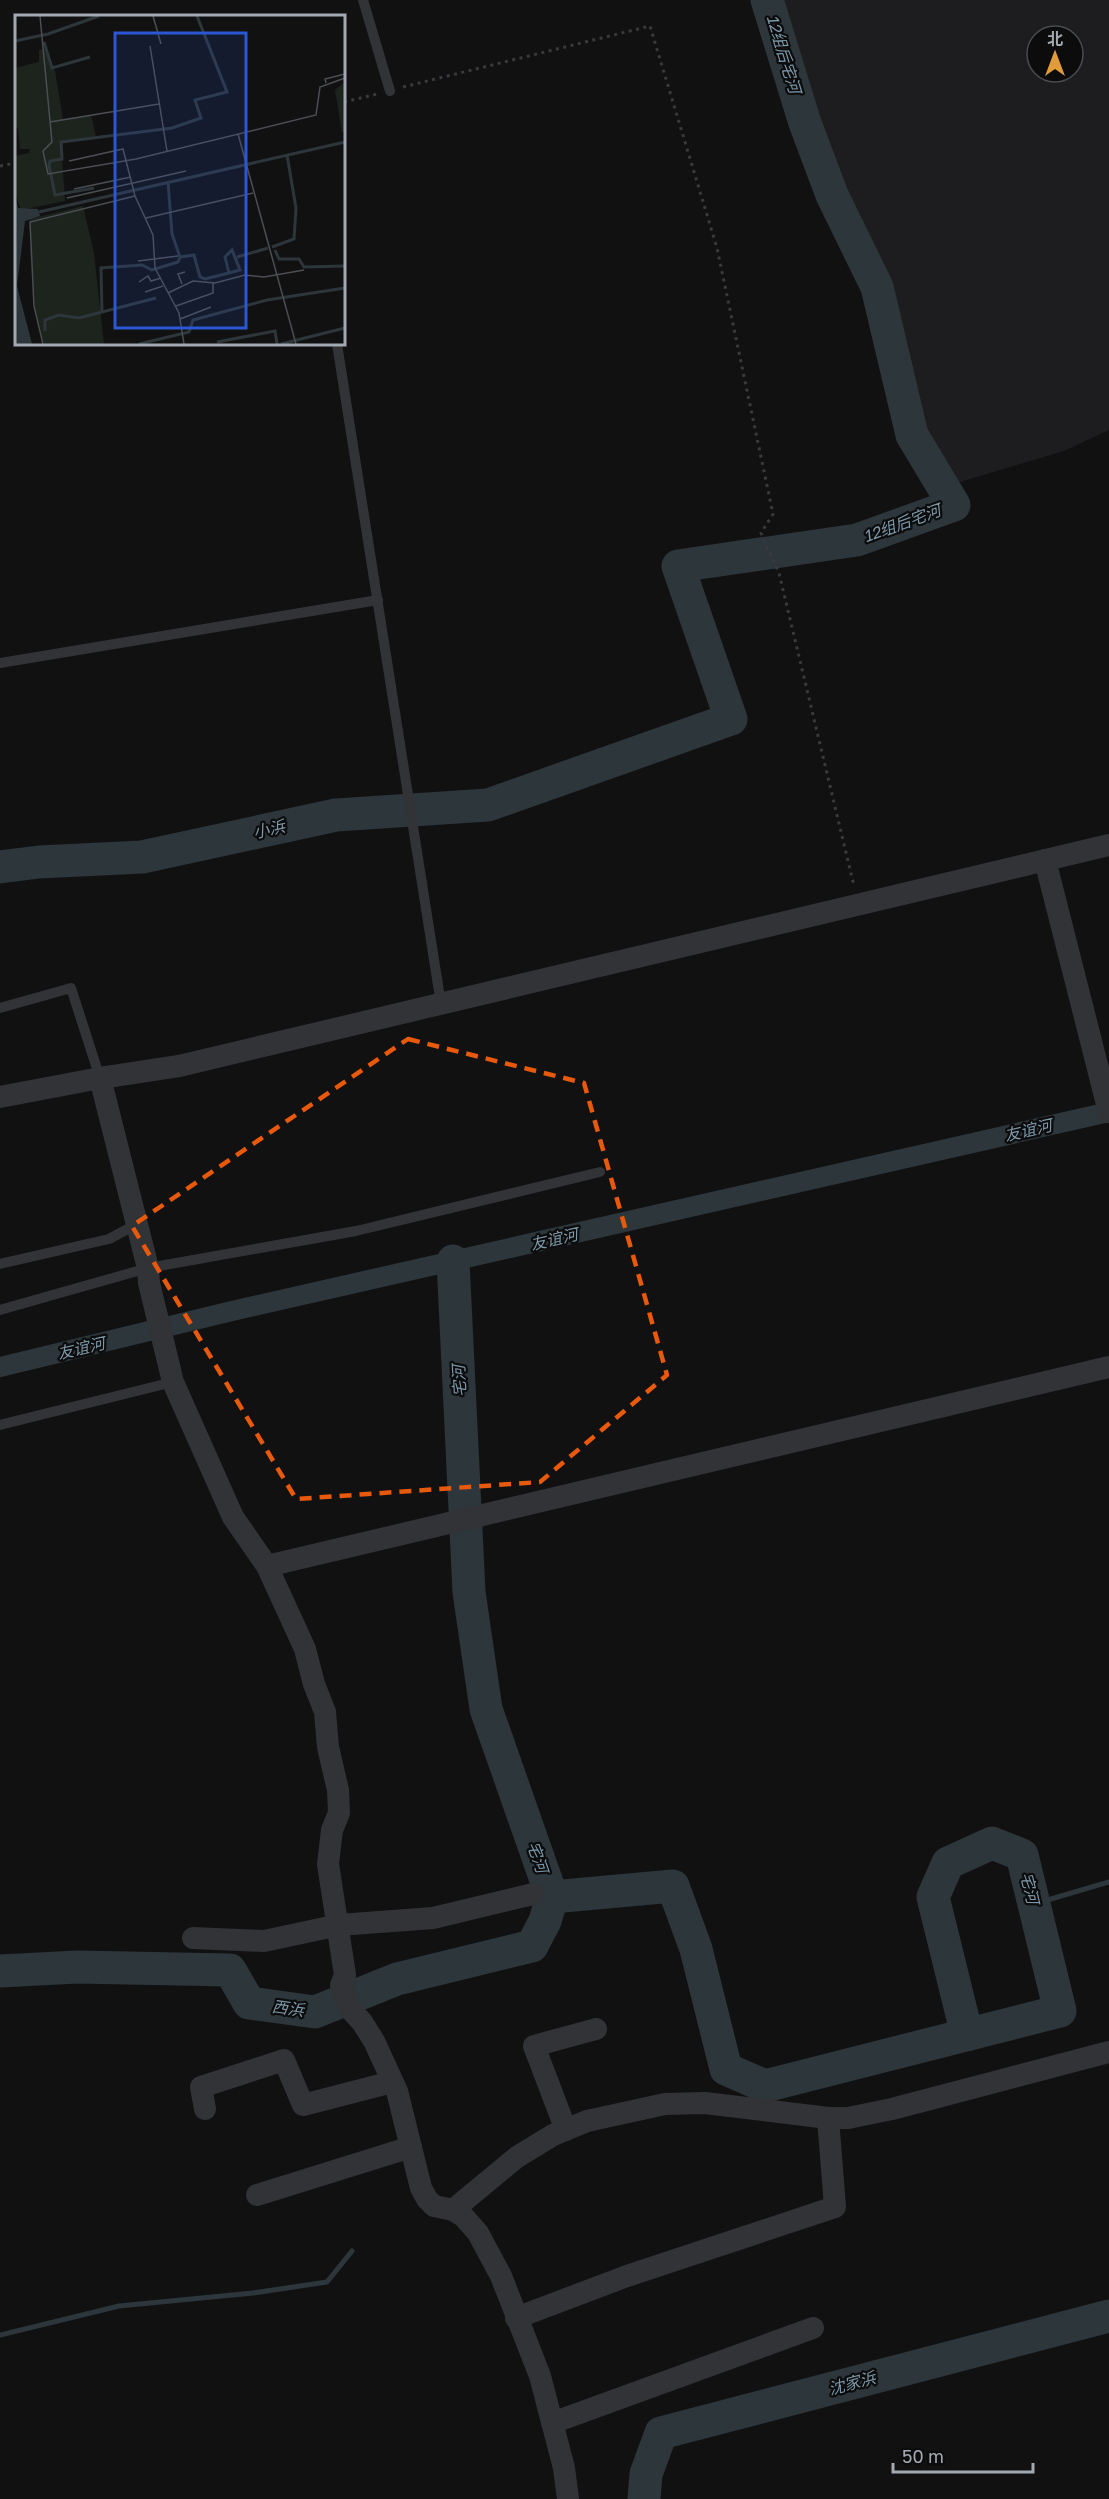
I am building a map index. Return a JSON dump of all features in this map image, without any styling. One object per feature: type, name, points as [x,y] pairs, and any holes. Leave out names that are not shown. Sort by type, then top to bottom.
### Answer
[{"type":"street","points":[[0,1097],[179,1066],[1109,845]]},
{"type":"street","points":[[1045,860],[1109,1112]]},
{"type":"street","points":[[100,1078],[137,1224],[173,1382],[232,1517],[267,1566],[305,1648],[314,1684],[325,1712],[328,1747],[339,1802],[339,1813],[332,1830],[328,1864],[345,1975],[341,1985],[347,2002],[374,2041],[392,2082],[421,2188],[427,2199],[434,2206],[453,2210],[463,2216],[478,2233],[501,2276],[540,2376],[564,2468],[568,2499]]},
{"type":"street","points":[[267,1566],[1109,1367]]},
{"type":"street","points":[[193,1938],[264,1941],[339,1925],[432,1918],[533,1894]]},
{"type":"street","points":[[566,2130],[534,2046],[596,2029]]},
{"type":"street","points":[[453,2210],[517,2157],[586,2121],[664,2104],[705,2103],[828,2118],[848,2118],[892,2109],[1109,2052]]},
{"type":"street","points":[[205,2109],[201,2088],[284,2060],[303,2104],[392,2082]]},
{"type":"street","points":[[516,2318],[627,2276],[835,2207],[828,2118]]},
{"type":"street","points":[[257,2195],[411,2147]]},
{"type":"street","points":[[552,2423],[813,2328]]},
{"type":"lane","points":[[363,0],[390,90]]},
{"type":"lane","points":[[338,345],[441,1004]]},
{"type":"lane","points":[[0,663],[378,600]]},
{"type":"lane","points":[[0,1008],[71,988],[100,1078]]},
{"type":"lane","points":[[0,1310],[148,1275],[356,1231],[600,1172]]},
{"type":"lane","points":[[0,1264],[110,1239],[137,1224]]},
{"type":"lane","points":[[0,1425],[173,1382]]},
{"type":"path","points":[[345,102],[650,26],[717,248],[773,514],[761,533],[778,573],[859,905]]},
{"type":"path","points":[[0,166],[15,163]]},
{"type":"highlighted area","points":[[408,1039],[584,1083],[667,1375],[540,1482],[296,1499],[132,1226]]},
{"type":"shaded area","points":[[763,0],[1109,0],[1109,430],[1064,451],[943,487],[855,240]]},
{"type":"waterway","name":"12组后宅河","points":[[0,867],[39,862],[142,857],[336,815],[488,805],[731,719],[678,566],[857,540],[954,505],[912,435],[877,287],[832,195],[805,123],[767,0]]},
{"type":"waterway","name":"友谊河","points":[[0,1367],[232,1311],[1109,1112]]},
{"type":"waterway","name":"宅河","points":[[453,1261],[469,1592],[486,1709],[552,1897],[673,1886],[696,1949],[726,2069],[765,2086],[1060,2011],[1022,1855],[992,1843],[948,1863],[933,1897],[967,2035]]},
{"type":"waterway","points":[[1034,1904],[1109,1882]]},
{"type":"waterway","name":"西浜","points":[[0,1971],[77,1967],[230,1970],[249,2003],[315,2012],[397,1979],[532,1946],[545,1921],[552,1897]]},
{"type":"waterway","points":[[0,2335],[119,2306],[253,2293],[327,2282],[352,2251]]},
{"type":"waterway","name":"沈家浜","points":[[644,2499],[646,2474],[661,2433],[1109,2316]]},
{"type":"water label","name":"小浜","points":[[269,829]]}]
